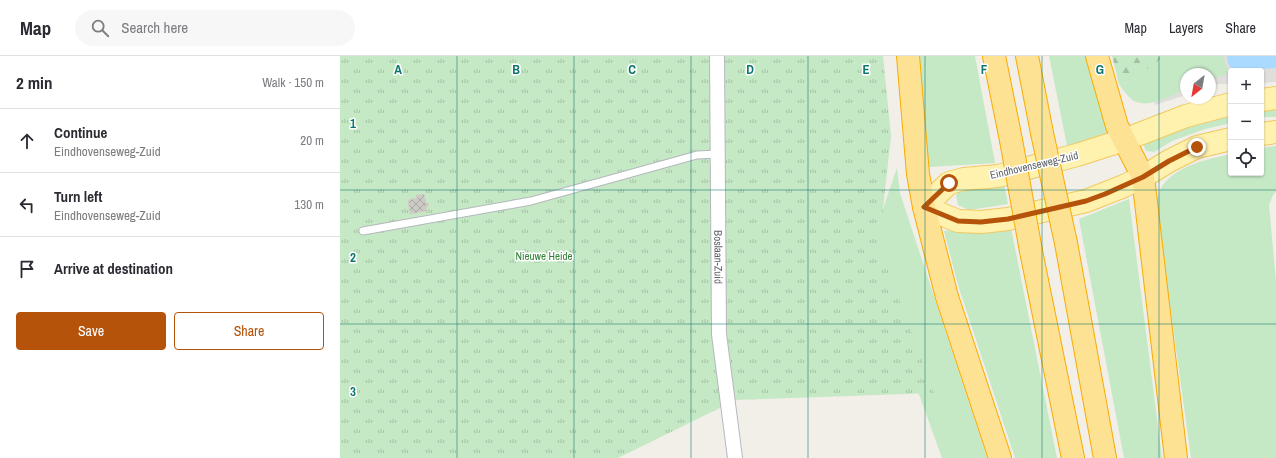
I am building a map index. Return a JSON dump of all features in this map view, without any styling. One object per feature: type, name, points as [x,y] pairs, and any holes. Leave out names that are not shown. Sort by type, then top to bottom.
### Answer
[{"type":"highway","points":[[908,56],[918,174],[924,207],[947,297],[1000,458]]},
{"type":"highway","points":[[994,56],[1031,251],[1073,458]]},
{"type":"highway","points":[[1027,56],[1066,243],[1105,458]]},
{"type":"highway","points":[[1097,56],[1117,126],[1143,177],[1176,458]]},
{"type":"main road","points":[[1264,100],[1276,98]]},
{"type":"main road","name":"Eindhovenseweg-Zuid","points":[[924,207],[949,183],[964,179],[998,176],[1077,156],[1124,140],[1176,119],[1228,105]]},
{"type":"main road","points":[[1264,134],[1276,132]]},
{"type":"main road","points":[[924,207],[958,221],[981,222],[1008,219],[1086,201],[1143,177],[1169,161],[1197,147],[1228,140]]},
{"type":"street","name":"Boslaan-Zuid","points":[[717,56],[719,334],[735,458]]},
{"type":"lane","points":[[363,231],[531,201],[697,155],[718,154]]},
{"type":"shaded area","points":[[1145,56],[1276,56],[1276,82],[1264,83],[1264,68],[1228,68],[1228,84],[1216,85],[1216,68],[1180,68],[1180,97],[1155,105]]},
{"type":"green space","name":"Nieuwe Heide","points":[[340,56],[883,56],[891,136],[879,245],[934,393],[736,400],[618,458],[340,458]]},
{"type":"green space","points":[[919,56],[975,56],[995,163],[929,167]]},
{"type":"green space","points":[[1049,56],[1093,56],[1114,134],[1067,146]]},
{"type":"green space","points":[[1112,56],[1164,56],[1132,81],[1119,84]]},
{"type":"green space","points":[[1164,56],[1223,56],[1228,73],[1216,78],[1216,68],[1180,68],[1180,92],[1168,98],[1147,103],[1134,101],[1119,84],[1132,81]]},
{"type":"green space","points":[[1276,108],[1276,117],[1264,117],[1264,109]]},
{"type":"green space","points":[[1228,114],[1228,124],[1205,129],[1172,141],[1154,152],[1146,151],[1144,146],[1149,140],[1197,120]]},
{"type":"green space","points":[[1276,146],[1276,192],[1273,195],[1269,205],[1276,281],[1276,458],[1191,458],[1156,203],[1163,185],[1177,172],[1194,164],[1228,155],[1228,176],[1264,176],[1264,148]]},
{"type":"green space","points":[[897,168],[900,193],[987,458],[942,458],[880,286],[875,232]]},
{"type":"green space","points":[[1003,179],[1008,204],[969,210],[958,205],[956,195],[965,185]]},
{"type":"green space","points":[[1129,199],[1162,458],[1124,458],[1079,219]]},
{"type":"green space","points":[[1010,223],[1057,458],[1015,458],[958,285],[944,231],[983,228]]},
{"type":"water","points":[[1227,56],[1276,56],[1276,68],[1231,68]]},
{"type":"building","points":[[424,194],[426,203],[428,203],[429,206],[426,206],[427,211],[410,214],[408,200],[417,198],[416,195]]},
{"type":"route","points":[[949,183],[924,207],[958,221],[981,222],[1008,219],[1086,201],[1105,194],[1143,177],[1169,161],[1197,147]]}]
